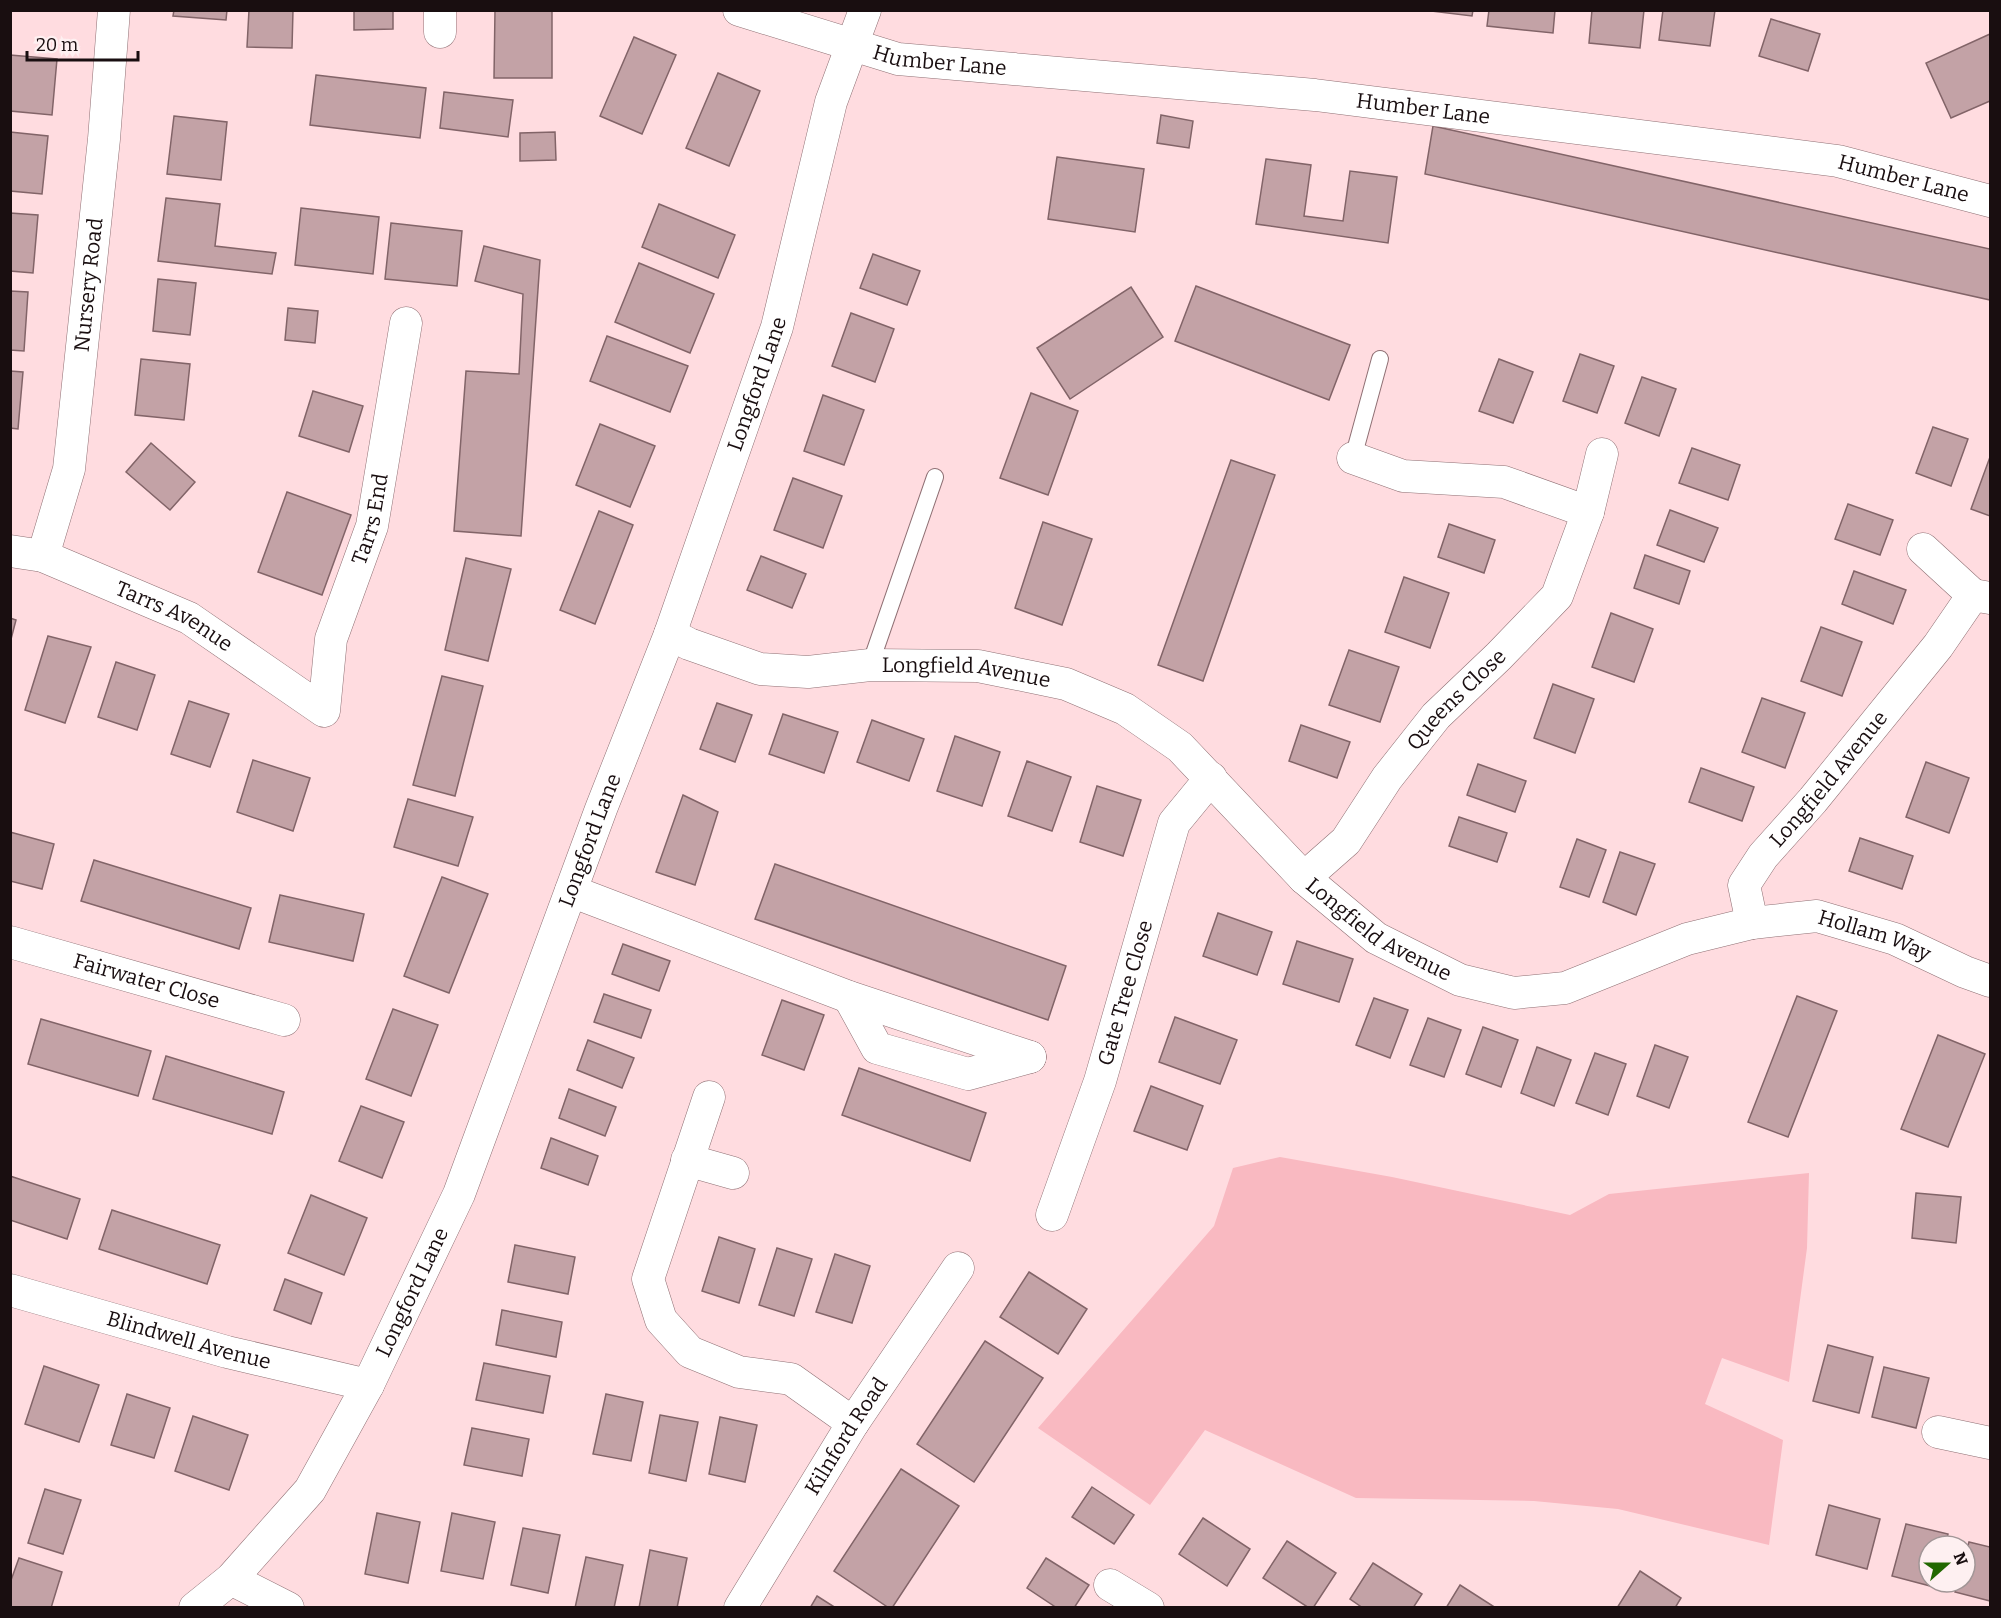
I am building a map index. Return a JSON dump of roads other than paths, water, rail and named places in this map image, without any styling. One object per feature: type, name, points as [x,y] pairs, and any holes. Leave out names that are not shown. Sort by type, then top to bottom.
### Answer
[{"type":"street","name":"Nursery Road","points":[[43,556],[69,470],[104,139],[114,10]]},
{"type":"street","name":"Humber Lane","points":[[739,10],[898,59],[1315,95],[1838,161],[1990,201]]},
{"type":"street","name":"Longford Lane","points":[[195,1608],[231,1579],[310,1490],[368,1384],[459,1194],[571,891],[670,633],[777,327],[831,102],[865,10]]},
{"type":"street","name":"Tarrs End","points":[[324,711],[331,639],[372,526],[406,323]]},
{"type":"street","name":"Queens Close","points":[[1304,879],[1346,841],[1387,778],[1436,716],[1557,596],[1588,512],[1602,454]]},
{"type":"street","points":[[1353,458],[1403,476],[1504,482],[1588,512]]},
{"type":"street","name":"Longfield Avenue","points":[[670,633],[689,644],[760,669],[808,672],[870,665],[978,666],[1066,684],[1125,710],[1180,747],[1304,879],[1376,938],[1460,980],[1514,993],[1565,988],[1688,939],[1752,923],[1744,885],[1763,856],[1813,800],[1938,646],[1982,596],[1923,549]]},
{"type":"street","name":"Tarrs Avenue","points":[[10,551],[43,556],[189,618],[324,711]]},
{"type":"street","name":"Gate Tree Close","points":[[1052,1215],[1100,1081],[1174,823],[1211,778]]},
{"type":"street","points":[[571,891],[849,997],[1030,1057],[968,1074],[877,1048],[849,997]]},
{"type":"street","name":"Hollam Way","points":[[1752,923],[1817,916],[1895,939],[1965,972],[1990,981]]},
{"type":"street","name":"Fairwater Close","points":[[10,942],[284,1020]]},
{"type":"street","points":[[709,1097],[648,1279],[662,1320],[690,1352],[739,1372],[791,1379],[853,1424]]},
{"type":"street","points":[[687,1160],[733,1173]]},
{"type":"street","name":"Kilnford Road","points":[[740,1608],[853,1424],[958,1268]]},
{"type":"street","name":"Blindwell Avenue","points":[[10,1290],[226,1352],[368,1384]]},
{"type":"street","points":[[1938,1432],[1990,1443]]},
{"type":"street","points":[[231,1579],[288,1608]]},
{"type":"street","points":[[1110,1585],[1148,1608]]},
{"type":"lane","points":[[1353,458],[1380,359]]},
{"type":"lane","points":[[870,665],[935,477]]}]
